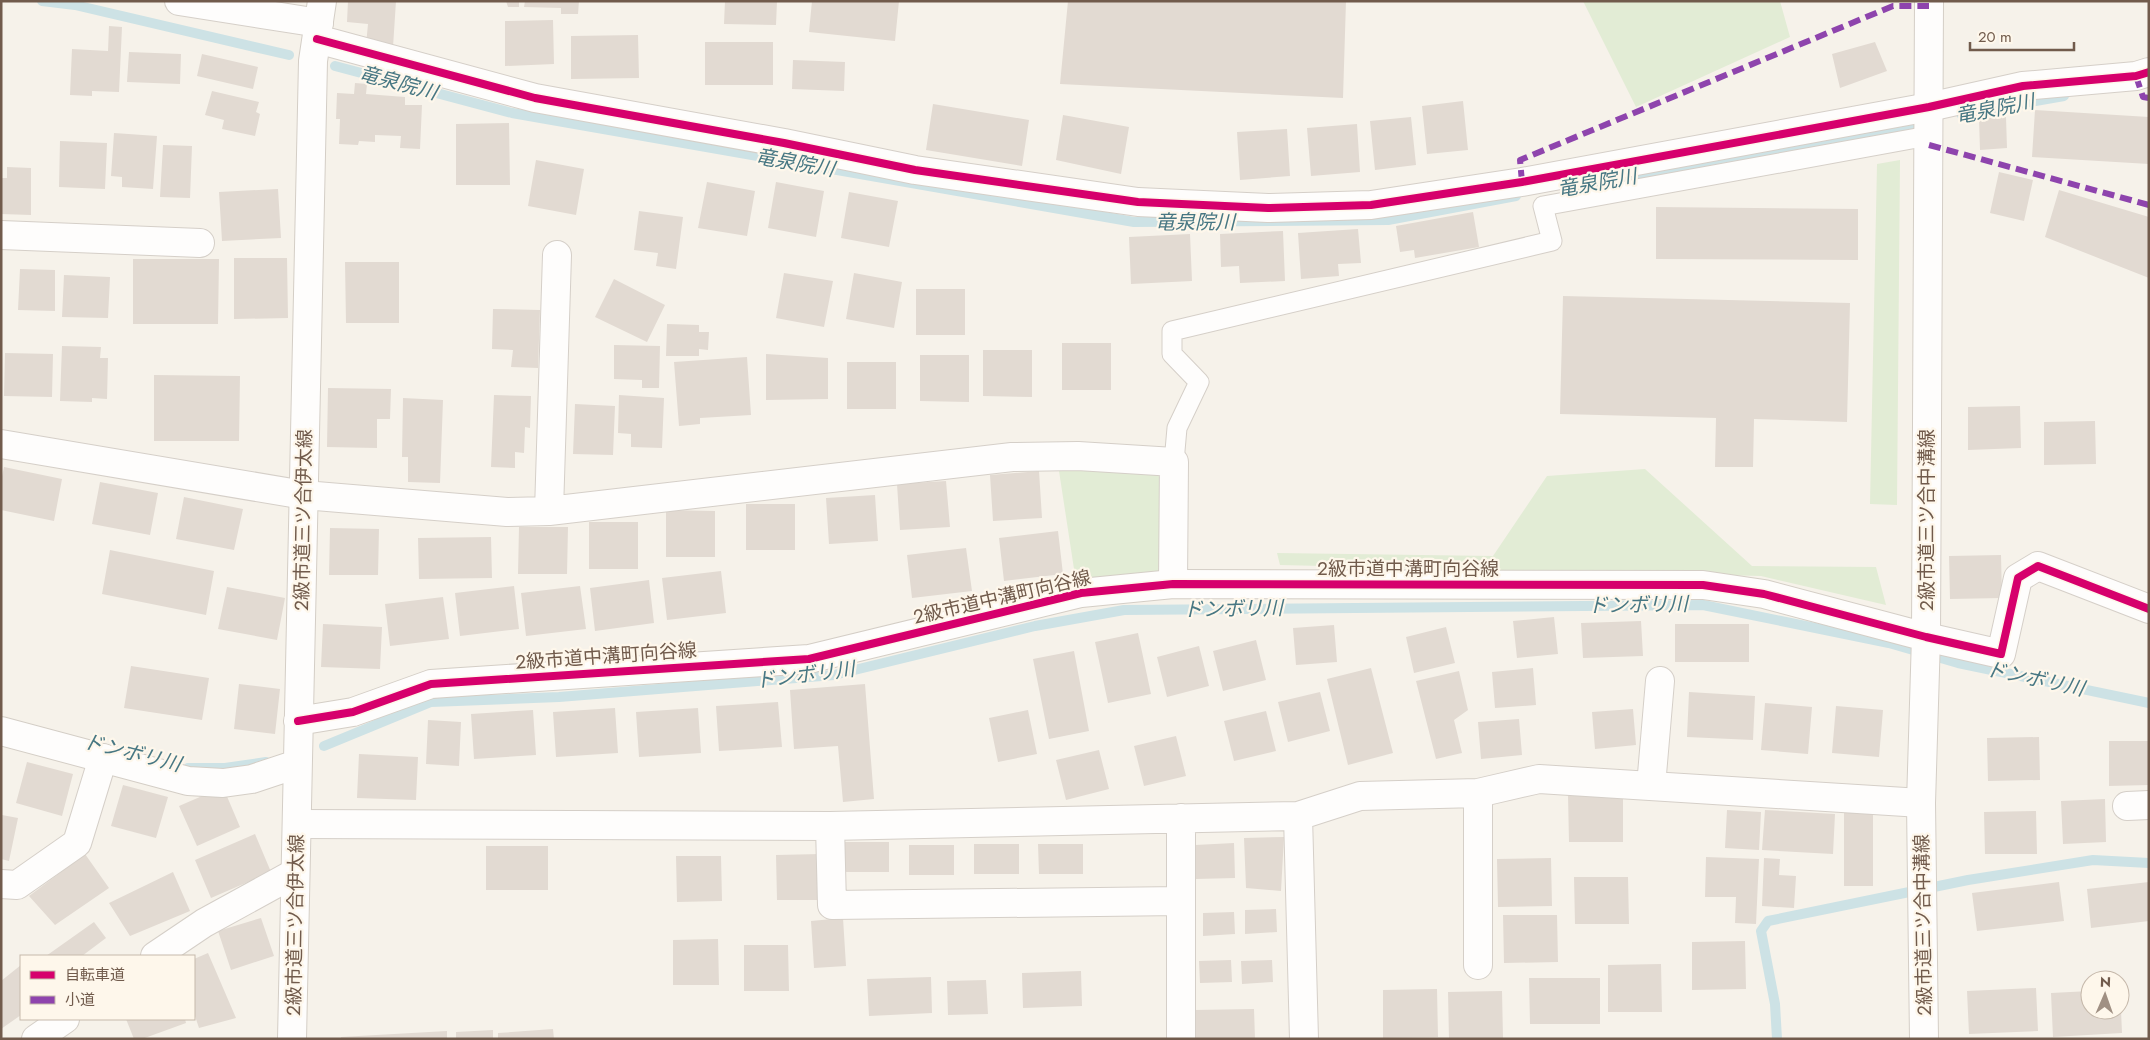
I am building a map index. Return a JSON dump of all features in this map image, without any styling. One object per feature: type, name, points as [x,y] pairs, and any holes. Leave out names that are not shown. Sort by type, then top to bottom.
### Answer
[{"type":"street","points":[[179,1],[319,21],[535,98],[784,143],[915,170],[1138,202],[1268,208],[1371,205],[1494,187],[1928,107],[2023,86],[2136,76],[2149,72]]},
{"type":"street","name":"2級市道三ツ合中溝線","points":[[1924,1039],[1921,803],[1926,637],[1929,1]]},
{"type":"street","name":"2級市道三ツ合伊太線","points":[[292,1039],[313,61],[319,21]]},
{"type":"street","points":[[1,236],[200,243]]},
{"type":"street","points":[[549,511],[557,255]]},
{"type":"street","points":[[1,444],[304,495],[507,512],[549,511],[1012,457],[1078,456],[1174,462],[1173,584]]},
{"type":"street","name":"2級市道中溝町向谷線","points":[[298,721],[353,712],[431,684],[809,659],[1081,593],[1173,584],[1703,585],[1764,594],[1926,637],[2001,654],[2018,578],[2038,566],[2149,609]]},
{"type":"street","points":[[1651,786],[1660,681]]},
{"type":"street","points":[[1,731],[188,781],[223,783],[252,779],[297,764]]},
{"type":"street","points":[[1,884],[17,886],[77,843],[103,758]]},
{"type":"street","points":[[297,824],[830,826],[1298,816],[1360,796],[1478,793],[1539,780],[1921,803]]},
{"type":"street","points":[[1478,793],[1478,965]]},
{"type":"street","points":[[1298,816],[1304,1039]]},
{"type":"street","points":[[1181,818],[1181,1039]]},
{"type":"street","points":[[830,826],[832,905],[1181,901]]},
{"type":"street","points":[[156,955],[204,923],[296,873]]},
{"type":"street","points":[[36,1039],[64,1020]]},
{"type":"lane","points":[[1174,462],[1177,428],[1200,382],[1172,354],[1172,331],[1552,241],[1543,206],[1928,136]]},
{"type":"green space","points":[[1583,1],[1780,1],[1790,37],[1636,107]]},
{"type":"green space","points":[[1900,160],[1897,505],[1870,504],[1877,164]]},
{"type":"green space","points":[[1645,469],[1752,566],[1876,567],[1886,605],[1761,576],[1280,565],[1277,553],[1493,556],[1547,476]]},
{"type":"green space","points":[[1059,471],[1152,471],[1164,480],[1164,564],[1154,575],[1076,582]]},
{"type":"building","points":[[348,1],[396,1],[393,47],[366,45],[368,24],[347,22]]},
{"type":"building","points":[[506,1],[519,1],[519,7],[508,7]]},
{"type":"building","points":[[525,1],[579,1],[578,14],[561,14],[561,8],[524,7]]},
{"type":"building","points":[[725,1],[777,1],[776,25],[724,24]]},
{"type":"building","points":[[812,1],[899,1],[895,41],[809,32]]},
{"type":"building","points":[[1068,1],[1346,1],[1343,98],[1060,84]]},
{"type":"building","points":[[553,20],[554,64],[505,66],[505,21]]},
{"type":"building","points":[[109,26],[122,27],[119,92],[92,91],[92,96],[70,95],[72,49],[108,51]]},
{"type":"building","points":[[638,35],[639,78],[571,79],[571,36]]},
{"type":"building","points":[[705,42],[773,42],[773,85],[705,85]]},
{"type":"building","points":[[1875,42],[1887,71],[1840,88],[1832,54]]},
{"type":"building","points":[[129,52],[181,54],[180,84],[127,82]]},
{"type":"building","points":[[202,54],[258,67],[253,89],[197,76]]},
{"type":"building","points":[[793,60],[845,62],[844,91],[792,89]]},
{"type":"building","points":[[355,83],[367,84],[366,94],[405,97],[405,105],[422,105],[420,149],[400,148],[401,136],[375,135],[375,142],[359,141],[358,145],[339,144],[340,119],[336,119],[337,93],[354,94]]},
{"type":"building","points":[[212,91],[259,102],[256,112],[260,114],[255,136],[222,129],[224,120],[205,115]]},
{"type":"building","points":[[1463,101],[1468,150],[1427,154],[1422,106]]},
{"type":"building","points":[[933,104],[1029,120],[1022,166],[926,150]]},
{"type":"building","points":[[2035,110],[2149,117],[2149,164],[2032,157]]},
{"type":"building","points":[[1063,115],[1129,127],[1121,174],[1056,160]]},
{"type":"building","points":[[1411,117],[1416,165],[1375,170],[1370,121]]},
{"type":"building","points":[[2006,117],[2007,148],[1980,150],[1979,118]]},
{"type":"building","points":[[509,123],[510,185],[456,185],[456,124]]},
{"type":"building","points":[[1357,124],[1360,172],[1311,176],[1307,128]]},
{"type":"building","points":[[1287,129],[1290,176],[1240,180],[1237,132]]},
{"type":"building","points":[[114,133],[157,136],[153,189],[122,187],[122,177],[111,176]]},
{"type":"building","points":[[60,141],[107,143],[105,189],[59,187]]},
{"type":"building","points":[[163,145],[192,146],[190,198],[160,197]]},
{"type":"building","points":[[536,160],[584,169],[576,215],[528,206]]},
{"type":"building","points":[[7,167],[31,168],[31,215],[1,214],[1,178],[7,178]]},
{"type":"building","points":[[1999,172],[2033,180],[2024,221],[1990,213]]},
{"type":"building","points":[[707,182],[755,191],[747,236],[698,228]]},
{"type":"building","points":[[776,182],[824,191],[816,237],[768,228]]},
{"type":"building","points":[[278,189],[281,238],[222,241],[219,192]]},
{"type":"building","points":[[2059,190],[2149,217],[2149,278],[2045,237]]},
{"type":"building","points":[[849,192],[898,201],[889,247],[841,238]]},
{"type":"building","points":[[1656,207],[1858,209],[1858,260],[1656,259]]},
{"type":"building","points":[[639,211],[683,217],[676,269],[656,266],[658,253],[634,250]]},
{"type":"building","points":[[1473,212],[1479,247],[1415,258],[1414,250],[1400,252],[1396,226]]},
{"type":"building","points":[[1358,229],[1361,263],[1338,264],[1339,276],[1301,279],[1298,233]]},
{"type":"building","points":[[1283,231],[1285,281],[1240,283],[1239,266],[1221,267],[1220,234]]},
{"type":"building","points":[[1190,234],[1192,281],[1131,284],[1129,237]]},
{"type":"building","points":[[234,258],[287,258],[288,318],[234,319]]},
{"type":"building","points":[[133,259],[219,259],[218,324],[133,324]]},
{"type":"building","points":[[345,262],[399,262],[399,323],[346,323]]},
{"type":"building","points":[[20,269],[55,270],[55,311],[18,310]]},
{"type":"building","points":[[784,273],[833,281],[824,327],[776,318]]},
{"type":"building","points":[[854,273],[902,282],[894,328],[846,319]]},
{"type":"building","points":[[64,275],[110,277],[108,318],[62,317]]},
{"type":"building","points":[[614,279],[665,305],[647,342],[595,317]]},
{"type":"building","points":[[916,289],[965,289],[965,335],[916,335]]},
{"type":"building","points":[[1563,296],[1850,303],[1847,422],[1754,419],[1753,467],[1715,467],[1716,418],[1560,414]]},
{"type":"building","points":[[493,309],[540,310],[538,368],[511,367],[513,350],[492,349]]},
{"type":"building","points":[[667,324],[699,325],[699,332],[709,332],[708,350],[699,349],[699,356],[666,356]]},
{"type":"building","points":[[1062,343],[1111,343],[1111,390],[1062,390]]},
{"type":"building","points":[[614,345],[660,346],[659,388],[642,388],[642,380],[614,379]]},
{"type":"building","points":[[62,346],[101,347],[100,358],[108,358],[107,399],[92,398],[92,402],[60,401]]},
{"type":"building","points":[[983,350],[1032,350],[1032,397],[983,396]]},
{"type":"building","points":[[5,353],[53,354],[52,397],[4,396]]},
{"type":"building","points":[[766,354],[828,358],[828,399],[766,400]]},
{"type":"building","points":[[920,355],[969,355],[969,402],[920,401]]},
{"type":"building","points":[[747,357],[751,415],[700,418],[700,424],[679,426],[674,362]]},
{"type":"building","points":[[847,362],[896,362],[896,409],[847,409]]},
{"type":"building","points":[[154,375],[240,376],[239,441],[154,441]]},
{"type":"building","points":[[328,388],[391,389],[390,419],[377,419],[377,448],[327,447]]},
{"type":"building","points":[[494,395],[531,396],[530,428],[525,427],[524,453],[515,452],[515,468],[491,467]]},
{"type":"building","points":[[619,395],[664,398],[662,448],[631,447],[631,434],[618,433]]},
{"type":"building","points":[[403,398],[443,400],[440,483],[408,482],[408,457],[402,457]]},
{"type":"building","points":[[575,404],[615,406],[613,455],[573,454]]},
{"type":"building","points":[[2020,406],[2021,448],[1968,450],[1968,407]]},
{"type":"building","points":[[2095,421],[2096,464],[2044,465],[2044,422]]},
{"type":"building","points":[[4,467],[62,479],[54,521],[1,510],[1,481]]},
{"type":"building","points":[[1039,471],[1042,518],[993,521],[990,475]]},
{"type":"building","points":[[946,481],[950,527],[900,530],[897,484]]},
{"type":"building","points":[[100,482],[158,493],[150,535],[92,524]]},
{"type":"building","points":[[875,495],[878,541],[829,544],[826,498]]},
{"type":"building","points":[[184,497],[243,509],[234,550],[176,539]]},
{"type":"building","points":[[746,504],[795,504],[795,550],[746,550]]},
{"type":"building","points":[[666,510],[715,511],[715,557],[666,557]]},
{"type":"building","points":[[589,522],[638,522],[638,569],[589,569]]},
{"type":"building","points":[[519,527],[568,527],[567,574],[518,574]]},
{"type":"building","points":[[330,528],[379,529],[378,575],[329,575]]},
{"type":"building","points":[[1058,531],[1063,574],[1004,581],[999,538]]},
{"type":"building","points":[[491,537],[492,578],[419,579],[418,538]]},
{"type":"building","points":[[966,548],[972,591],[912,598],[907,555]]},
{"type":"building","points":[[110,550],[214,571],[206,615],[102,594]]},
{"type":"building","points":[[2001,555],[2002,598],[1950,599],[1949,556]]},
{"type":"building","points":[[721,571],[726,613],[667,620],[662,578]]},
{"type":"building","points":[[649,580],[654,623],[595,631],[590,588]]},
{"type":"building","points":[[514,586],[519,629],[460,636],[455,593]]},
{"type":"building","points":[[580,586],[586,629],[526,636],[521,593]]},
{"type":"building","points":[[227,587],[285,598],[277,640],[218,629]]},
{"type":"building","points":[[443,597],[449,639],[390,646],[385,604]]},
{"type":"building","points":[[1554,617],[1558,654],[1517,658],[1513,621]]},
{"type":"building","points":[[1641,621],[1643,656],[1583,658],[1581,623]]},
{"type":"building","points":[[323,624],[382,627],[380,669],[321,667]]},
{"type":"building","points":[[1675,624],[1749,624],[1749,662],[1675,662]]},
{"type":"building","points":[[1334,625],[1337,662],[1296,665],[1293,628]]},
{"type":"building","points":[[1446,627],[1455,663],[1414,673],[1406,637]]},
{"type":"building","points":[[1138,633],[1151,694],[1108,703],[1095,642]]},
{"type":"building","points":[[1256,640],[1266,680],[1223,691],[1213,651]]},
{"type":"building","points":[[1199,646],[1209,686],[1167,697],[1157,657]]},
{"type":"building","points":[[1074,651],[1089,731],[1049,739],[1033,659]]},
{"type":"building","points":[[131,666],[209,678],[202,720],[124,708]]},
{"type":"building","points":[[1371,668],[1393,753],[1348,765],[1327,679]]},
{"type":"building","points":[[1533,668],[1536,705],[1495,708],[1492,672]]},
{"type":"building","points":[[1459,671],[1468,710],[1454,720],[1462,753],[1436,759],[1416,681]]},
{"type":"building","points":[[239,684],[280,689],[275,734],[234,729]]},
{"type":"building","points":[[865,684],[874,799],[843,802],[838,746],[794,749],[790,690]]},
{"type":"building","points":[[1320,692],[1330,731],[1288,742],[1278,702]]},
{"type":"building","points":[[1689,692],[1755,696],[1753,740],[1687,737]]},
{"type":"building","points":[[778,702],[782,747],[719,751],[716,706]]},
{"type":"building","points":[[1765,703],[1812,707],[1808,754],[1761,750]]},
{"type":"building","points":[[1836,706],[1883,710],[1879,757],[1832,753]]},
{"type":"building","points":[[615,708],[618,753],[556,757],[553,712]]},
{"type":"building","points":[[698,708],[701,753],[639,757],[636,712]]},
{"type":"building","points":[[1633,709],[1636,745],[1595,749],[1592,712]]},
{"type":"building","points":[[533,710],[536,755],[474,759],[471,714]]},
{"type":"building","points":[[1028,710],[1037,754],[998,762],[989,718]]},
{"type":"building","points":[[1266,711],[1276,751],[1234,761],[1224,721]]},
{"type":"building","points":[[1519,719],[1522,755],[1481,759],[1478,722]]},
{"type":"building","points":[[428,720],[461,722],[459,766],[426,764]]},
{"type":"building","points":[[1176,736],[1186,776],[1144,786],[1134,746]]},
{"type":"building","points":[[2039,737],[2040,780],[1988,781],[1987,738]]},
{"type":"building","points":[[2109,741],[2149,741],[2149,785],[2109,786]]},
{"type":"building","points":[[1099,750],[1109,789],[1066,800],[1056,760]]},
{"type":"building","points":[[359,754],[418,757],[416,800],[357,798]]},
{"type":"building","points":[[27,762],[73,774],[62,816],[16,803]]},
{"type":"building","points":[[123,785],[168,797],[156,838],[111,826]]},
{"type":"building","points":[[223,787],[240,827],[197,846],[179,806]]},
{"type":"building","points":[[1623,794],[1623,842],[1569,842],[1568,795]]},
{"type":"building","points":[[2105,799],[2106,842],[2063,844],[2061,801]]},
{"type":"building","points":[[1727,810],[1761,812],[1759,850],[1725,848]]},
{"type":"building","points":[[1765,810],[1835,814],[1833,854],[1762,850]]},
{"type":"building","points":[[2036,811],[2037,854],[1985,854],[1984,812]]},
{"type":"building","points":[[1844,813],[1873,813],[1873,886],[1844,886]]},
{"type":"building","points":[[2,815],[18,818],[9,861],[1,859]]},
{"type":"building","points":[[255,834],[271,872],[211,898],[195,860]]},
{"type":"building","points":[[1284,837],[1281,891],[1246,888],[1244,838]]},
{"type":"building","points":[[844,842],[889,842],[889,872],[844,872]]},
{"type":"building","points":[[1234,843],[1235,878],[1196,879],[1195,845]]},
{"type":"building","points":[[974,844],[1019,844],[1019,874],[974,874]]},
{"type":"building","points":[[1038,844],[1083,844],[1083,874],[1039,874]]},
{"type":"building","points":[[909,845],[954,845],[954,875],[909,875]]},
{"type":"building","points":[[486,846],[548,846],[548,890],[486,890]]},
{"type":"building","points":[[85,854],[109,888],[55,925],[29,896]]},
{"type":"building","points":[[821,854],[821,900],[777,900],[776,855]]},
{"type":"building","points":[[676,856],[721,856],[722,901],[677,902]]},
{"type":"building","points":[[1706,857],[1759,859],[1756,924],[1735,923],[1736,897],[1705,897]]},
{"type":"building","points":[[1551,858],[1552,906],[1498,907],[1497,859]]},
{"type":"building","points":[[1764,858],[1780,859],[1779,875],[1796,876],[1794,908],[1762,906]]},
{"type":"building","points":[[173,872],[190,911],[130,936],[109,903]]},
{"type":"building","points":[[1574,877],[1628,877],[1629,924],[1575,924]]},
{"type":"building","points":[[2059,882],[2064,921],[1977,931],[1972,893]]},
{"type":"building","points":[[2149,882],[2149,921],[2091,928],[2087,889]]},
{"type":"building","points":[[1276,909],[1277,932],[1245,934],[1245,910]]},
{"type":"building","points":[[1234,912],[1235,934],[1203,936],[1203,913]]},
{"type":"building","points":[[1503,915],[1557,915],[1558,962],[1504,963]]},
{"type":"building","points":[[261,918],[274,956],[231,970],[218,931]]},
{"type":"building","points":[[843,918],[846,966],[814,968],[811,921]]},
{"type":"building","points":[[94,922],[106,938],[83,955],[47,955]]},
{"type":"building","points":[[718,939],[719,985],[673,985],[673,940]]},
{"type":"building","points":[[1745,941],[1746,989],[1692,990],[1692,942]]},
{"type":"building","points":[[744,945],[788,945],[789,991],[744,991]]},
{"type":"building","points":[[208,953],[236,1018],[199,1028],[195,1016],[195,959]]},
{"type":"building","points":[[1231,960],[1232,982],[1200,983],[1199,961]]},
{"type":"building","points":[[1272,960],[1273,982],[1242,984],[1241,961]]},
{"type":"building","points":[[1661,964],[1662,1012],[1608,1012],[1608,965]]},
{"type":"building","points":[[20,966],[20,1016],[1,1029],[1,981]]},
{"type":"building","points":[[1081,971],[1082,1006],[1023,1008],[1022,973]]},
{"type":"building","points":[[931,977],[932,1013],[869,1016],[867,979]]},
{"type":"building","points":[[1529,978],[1600,978],[1600,1024],[1530,1024]]},
{"type":"building","points":[[986,980],[988,1014],[948,1015],[947,981]]},
{"type":"building","points":[[2036,988],[2038,1031],[1969,1034],[1967,991]]},
{"type":"building","points":[[1437,989],[1438,1037],[1383,1038],[1383,990]]},
{"type":"building","points":[[1502,991],[1503,1038],[1449,1039],[1448,992]]},
{"type":"building","points":[[2080,992],[2080,1020],[2121,1020],[2122,1033],[2053,1037],[2051,993]]},
{"type":"building","points":[[1254,1009],[1255,1039],[1195,1039],[1194,1010]]},
{"type":"building","points":[[126,1020],[185,1020],[186,1023],[142,1039],[134,1039]]},
{"type":"building","points":[[553,1029],[554,1039],[498,1039],[498,1033]]},
{"type":"building","points":[[493,1030],[493,1039],[456,1039],[456,1032]]},
{"type":"building","points":[[447,1031],[447,1039],[341,1039],[341,1037]]},
{"type":"waterway","name":"竜泉院川","points":[[42,1],[75,5],[289,55]]},
{"type":"waterway","name":"竜泉院川","points":[[335,66],[512,113],[1134,222],[1388,220],[1516,196]]},
{"type":"waterway","name":"竜泉院川","points":[[1961,114],[2064,96]]},
{"type":"waterway","name":"竜泉院川","points":[[1594,183],[1888,131],[1927,122]]},
{"type":"waterway","name":"ドンボリ川","points":[[324,746],[431,702],[559,697],[834,675],[1035,626],[1124,610],[1703,605],[1889,643],[1958,663],[2149,703]]},
{"type":"waterway","name":"ドンボリ川","points":[[188,768],[225,768],[266,762]]},
{"type":"waterway","points":[[1777,1039],[1775,1004],[1761,931],[1768,921],[1968,880],[2093,860],[2149,863]]},
{"type":"marked path","points":[[1522,182],[1520,160],[1893,6],[1929,6]]},
{"type":"marked path","points":[[2136,76],[2143,97],[2149,98]]},
{"type":"marked path","points":[[1929,145],[2149,205]]},
{"type":"cycle path","points":[[317,39],[535,98],[784,143],[915,170],[1138,202],[1268,208],[1371,205],[1522,182],[1929,107],[2023,86],[2136,76],[2149,72]]},
{"type":"cycle path","points":[[298,721],[353,712],[431,684],[809,659],[1081,593],[1173,584],[1703,585],[1764,594],[1926,637],[2001,654],[2018,578],[2038,566],[2149,609]]}]
